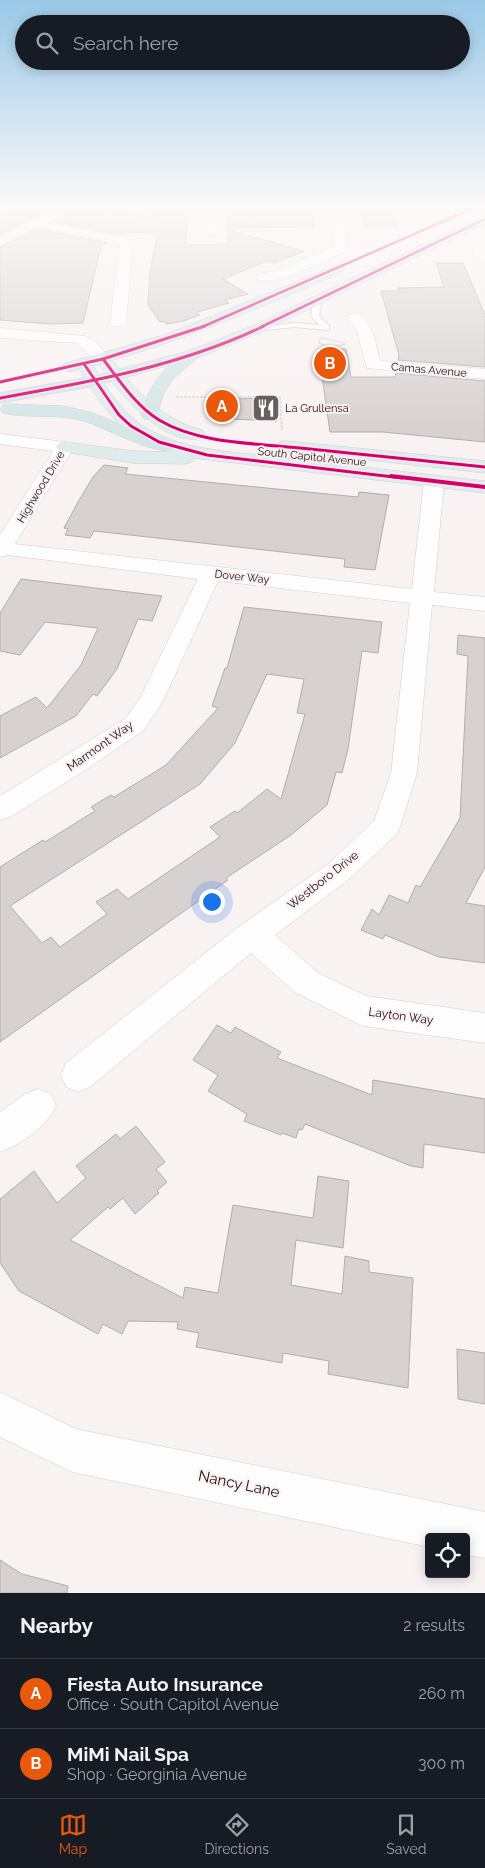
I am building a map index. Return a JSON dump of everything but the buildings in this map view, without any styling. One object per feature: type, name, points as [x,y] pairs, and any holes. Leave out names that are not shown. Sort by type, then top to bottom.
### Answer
[{"type":"highway","points":[[0,382],[84,364],[172,338],[230,316],[305,281]]},
{"type":"highway","points":[[0,398],[95,381],[194,354],[257,329],[353,281]]},
{"type":"highway","points":[[150,414],[155,395],[166,377],[194,354]]},
{"type":"highway","points":[[0,409],[41,409],[81,415],[124,432],[169,446]]},
{"type":"main road","name":"South Capitol Avenue","points":[[103,359],[150,414],[167,425],[190,433],[228,440],[485,467]]},
{"type":"main road","name":"South Capitol Avenue","points":[[84,364],[119,415],[149,437],[169,446],[204,454],[485,487]]},
{"type":"main road","points":[[65,447],[159,458],[187,458],[204,454]]},
{"type":"street","points":[[118,323],[123,281]]},
{"type":"street","name":"Camas Avenue","points":[[353,317],[363,326],[373,365],[485,374]]},
{"type":"street","points":[[0,333],[80,339],[89,344],[103,359]]},
{"type":"street","points":[[0,349],[16,335]]},
{"type":"street","points":[[48,338],[70,347],[84,364]]},
{"type":"street","points":[[0,439],[65,447]]},
{"type":"street","name":"Highwood Drive","points":[[1,549],[65,447]]},
{"type":"street","name":"Westboro Drive","points":[[78,1075],[252,934],[338,872],[386,827],[404,773],[434,481]]},
{"type":"street","name":"Dover Way","points":[[1,549],[485,604]]},
{"type":"street","name":"Marmont Way","points":[[0,809],[75,764],[135,724],[151,702],[211,574]]},
{"type":"street","name":"Layton Way","points":[[252,934],[307,983],[363,1010],[485,1028]]},
{"type":"street","points":[[0,1134],[38,1106]]},
{"type":"street","name":"Nancy Lane","points":[[0,1414],[72,1450],[485,1535]]},
{"type":"lane","points":[[257,329],[294,325],[326,328],[315,316],[318,298]]},
{"type":"lane","points":[[323,341],[342,344]]},
{"type":"path","points":[[168,398],[280,397],[282,436]]},
{"type":"cycle path","points":[[0,382],[103,359],[202,327],[306,281]]},
{"type":"cycle path","points":[[0,398],[95,381],[194,354],[257,329],[356,281]]},
{"type":"cycle path","points":[[103,359],[140,404],[158,419],[182,431],[228,440],[485,467]]},
{"type":"cycle path","points":[[84,364],[109,403],[131,426],[159,442],[190,452],[485,487]]},
{"type":"place","name":"MiMi Nail Spa","points":[[330,363]]},
{"type":"place","name":"Fiesta Auto Insurance","points":[[222,406]]},
{"type":"place","name":"La Grullensa","points":[[266,408]]}]
